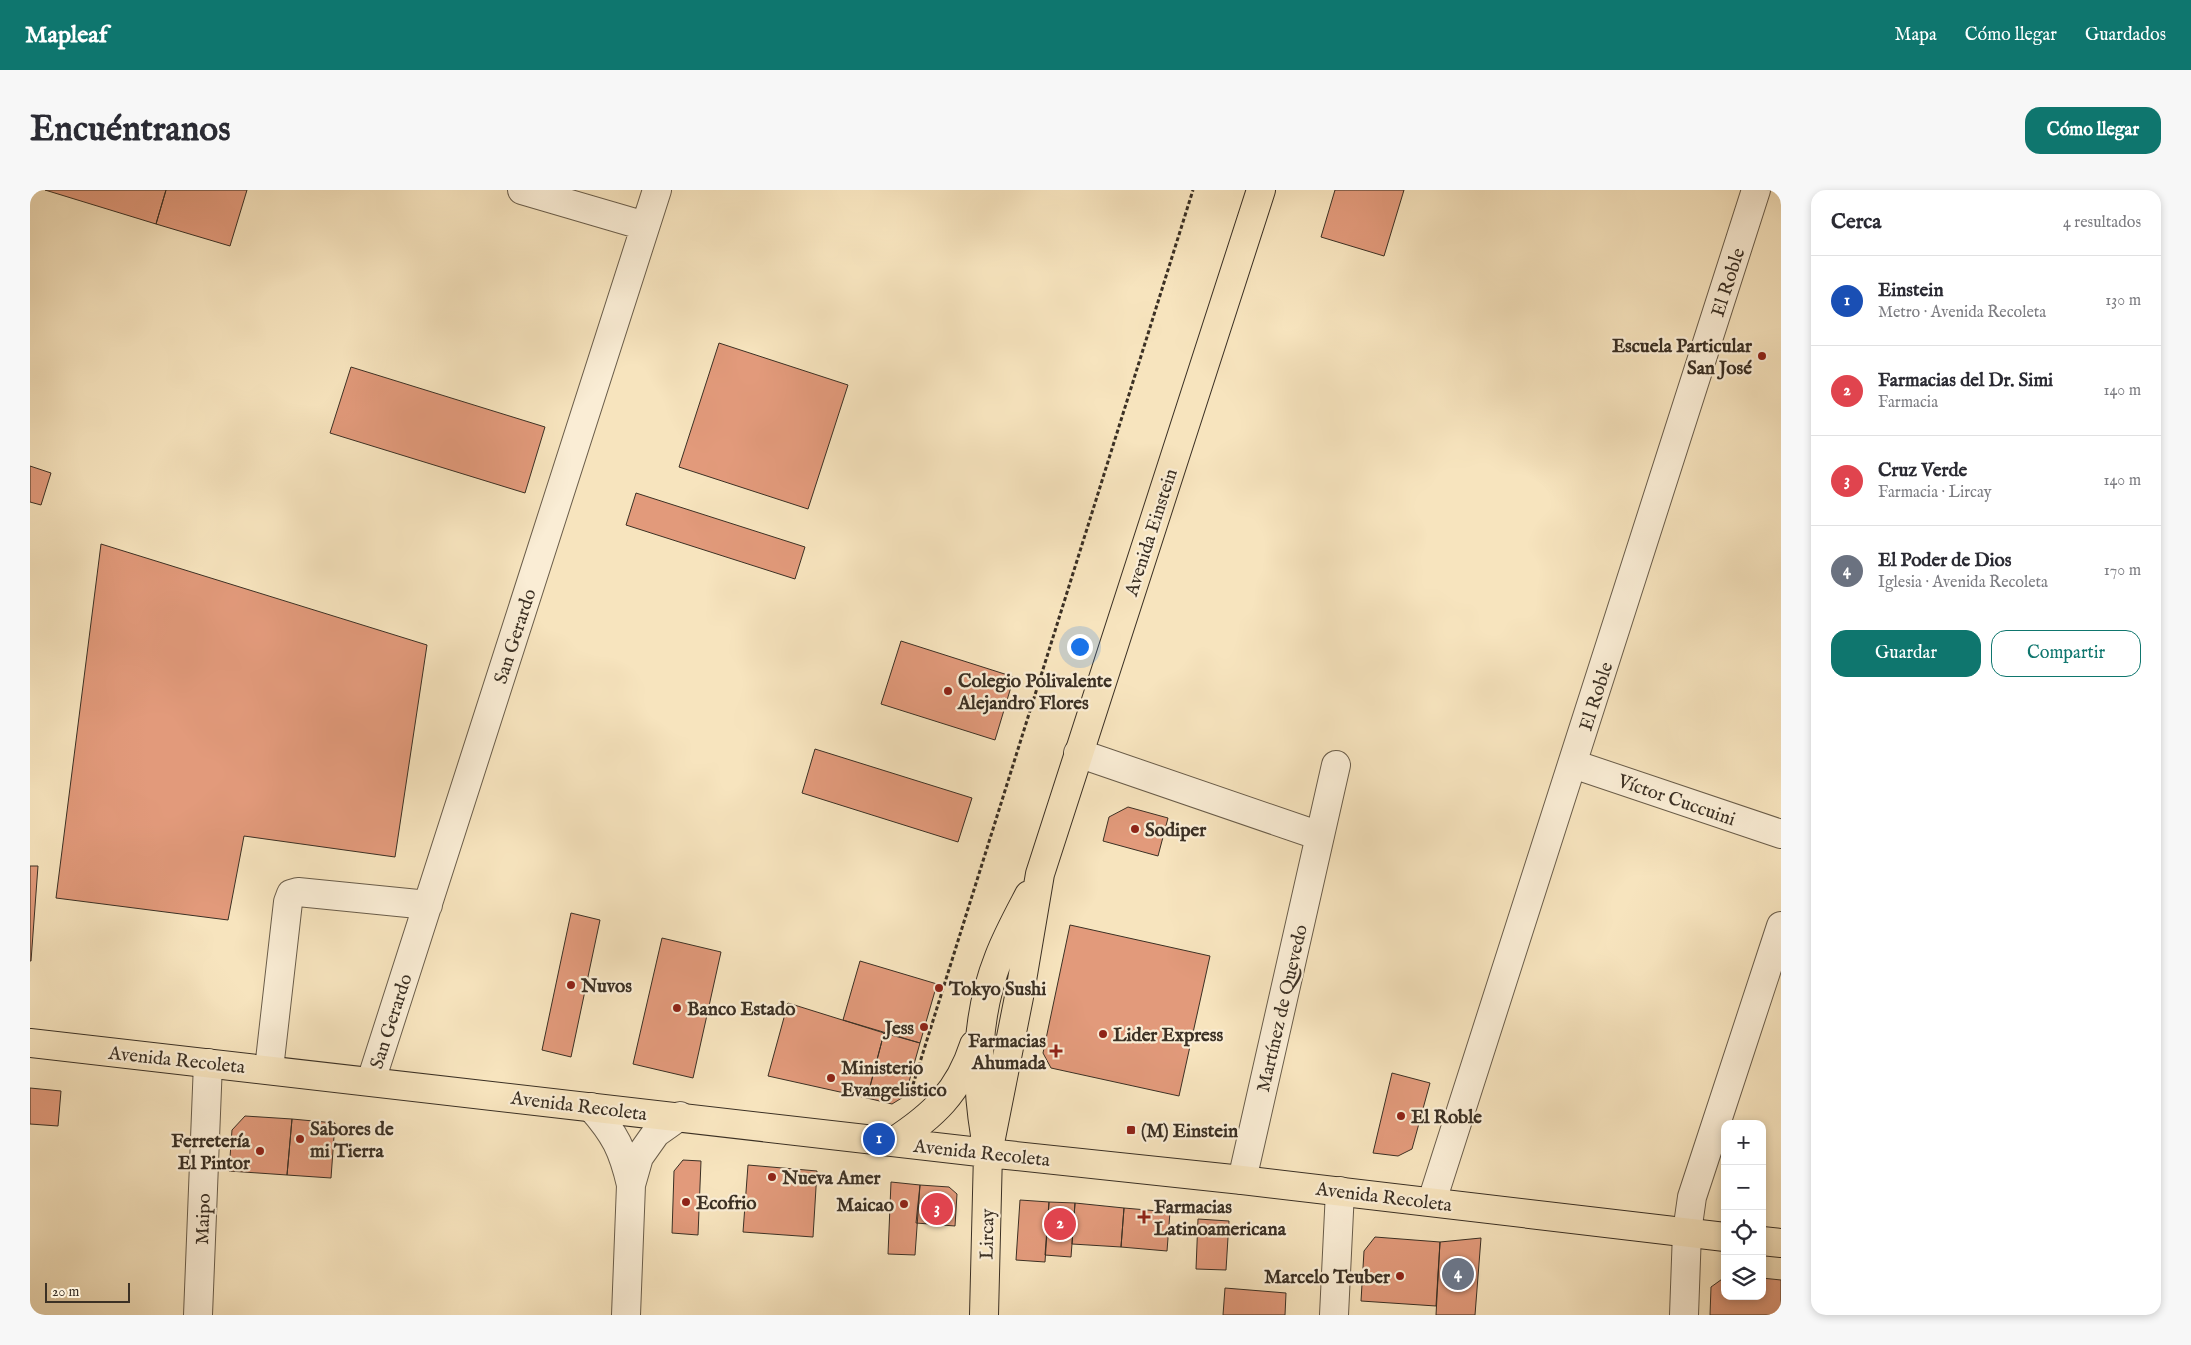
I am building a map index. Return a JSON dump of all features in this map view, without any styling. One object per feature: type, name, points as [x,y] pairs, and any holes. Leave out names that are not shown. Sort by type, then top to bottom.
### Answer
[{"type":"main road","name":"Avenida Einstein","points":[[988,1153],[1026,959],[1040,874],[1261,190]]},
{"type":"main road","name":"Avenida Einstein","points":[[988,1153],[978,1083],[978,1056],[982,1017],[999,956],[1040,874]]},
{"type":"main road","points":[[893,1142],[930,1116],[952,1091],[968,1061],[982,1017]]},
{"type":"main road","name":"Avenida Recoleta","points":[[30,1043],[680,1116],[988,1153],[1340,1191],[1721,1236]]},
{"type":"main road","name":"Lircay","points":[[984,1315],[988,1153]]},
{"type":"main road","points":[[1766,1242],[1781,1244]]},
{"type":"street","points":[[522,190],[645,226]]},
{"type":"street","name":"San Gerardo","points":[[371,1081],[657,190]]},
{"type":"street","name":"El Roble","points":[[1432,1202],[1756,190]]},
{"type":"street","points":[[1078,753],[1320,836]]},
{"type":"street","name":"Víctor Cuccuini","points":[[1573,764],[1781,834]]},
{"type":"street","name":"Martínez de Quevedo","points":[[1242,1180],[1336,765]]},
{"type":"street","points":[[269,1070],[288,902],[291,894],[298,892],[428,905]]},
{"type":"street","points":[[1684,1315],[1688,1232],[1692,1197],[1699,1170],[1781,926]]},
{"type":"street","name":"Maipo","points":[[198,1315],[208,1063]]},
{"type":"street","points":[[591,1107],[611,1129],[624,1156],[631,1185]]},
{"type":"street","points":[[626,1315],[631,1185],[639,1157],[656,1133],[680,1116]]},
{"type":"street","points":[[1334,1315],[1340,1191]]},
{"type":"path","points":[[908,1099],[1193,190]]},
{"type":"building","points":[[45,190],[166,190],[156,224]]},
{"type":"building","points":[[166,190],[247,190],[230,246],[156,224]]},
{"type":"building","points":[[1335,190],[1404,190],[1384,256],[1321,237]]},
{"type":"building","points":[[719,343],[848,385],[808,509],[679,467]]},
{"type":"building","points":[[351,367],[545,427],[525,493],[330,433]]},
{"type":"building","points":[[30,466],[51,473],[41,505],[30,502]]},
{"type":"building","points":[[636,493],[805,547],[795,579],[626,525]]},
{"type":"building","points":[[101,544],[427,645],[395,857],[244,836],[228,920],[56,898]]},
{"type":"building","name":"Colegio Polivalente Alejandro Flores","points":[[901,641],[1014,677],[995,740],[881,704]]},
{"type":"building","points":[[815,749],[972,798],[958,842],[802,793]]},
{"type":"building","name":"Sodiper","points":[[1128,807],[1168,818],[1158,856],[1103,841],[1109,817]]},
{"type":"building","points":[[30,866],[38,866],[31,961],[30,961]]},
{"type":"building","name":"Nuvos","points":[[571,913],[600,920],[571,1057],[542,1050]]},
{"type":"building","points":[[1070,925],[1210,956],[1179,1096],[1051,1068],[1043,1053]]},
{"type":"building","name":"Banco Estado","points":[[662,938],[721,952],[693,1078],[633,1064]]},
{"type":"building","points":[[860,961],[937,984],[920,1043],[843,1020]]},
{"type":"building","points":[[788,1003],[884,1033],[867,1098],[768,1076]]},
{"type":"building","points":[[884,1033],[920,1043],[905,1096],[892,1104],[867,1098]]},
{"type":"building","name":"El Roble","points":[[1392,1073],[1430,1083],[1412,1149],[1398,1156],[1373,1153]]},
{"type":"building","points":[[30,1088],[61,1091],[58,1126],[30,1124]]},
{"type":"building","name":"Ferretería El Pintor","points":[[245,1116],[292,1119],[287,1175],[229,1171],[232,1130]]},
{"type":"building","points":[[292,1119],[335,1123],[331,1178],[287,1175]]},
{"type":"building","name":"Ecofrio","points":[[683,1160],[701,1161],[698,1235],[672,1233],[674,1171]]},
{"type":"building","points":[[748,1165],[817,1171],[813,1237],[743,1232]]},
{"type":"building","name":"Maicao","points":[[891,1182],[920,1185],[915,1255],[888,1254]]},
{"type":"building","points":[[920,1185],[949,1187],[957,1194],[955,1226],[916,1223]]},
{"type":"building","points":[[1020,1200],[1049,1202],[1045,1262],[1016,1260]]},
{"type":"building","points":[[1049,1202],[1075,1203],[1071,1257],[1045,1255]]},
{"type":"building","points":[[1075,1203],[1124,1208],[1121,1247],[1072,1244]]},
{"type":"building","points":[[1124,1208],[1170,1212],[1167,1251],[1121,1247]]},
{"type":"building","points":[[1198,1219],[1229,1221],[1226,1270],[1196,1269]]},
{"type":"building","name":"Marcelo Teuber","points":[[1375,1237],[1440,1242],[1436,1306],[1361,1301],[1364,1251]]},
{"type":"building","points":[[1481,1238],[1475,1315],[1436,1315],[1440,1242]]},
{"type":"building","points":[[1766,1278],[1781,1280],[1781,1315],[1710,1315],[1711,1287],[1721,1280],[1721,1300],[1766,1300]]},
{"type":"building","points":[[1225,1288],[1286,1293],[1285,1315],[1223,1315]]},
{"type":"place","name":"Escuela Particular San José","points":[[1762,356]]},
{"type":"place","name":"Colegio Polivalente Alejandro Flores","points":[[948,691]]},
{"type":"place","name":"Sodiper","points":[[1135,829]]},
{"type":"place","name":"Nuvos","points":[[571,985]]},
{"type":"place","name":"Tokyo Sushi","points":[[939,988]]},
{"type":"place","name":"Banco Estado","points":[[677,1008]]},
{"type":"place","name":"Jess","points":[[924,1027]]},
{"type":"place","name":"Lider Express","points":[[1103,1034]]},
{"type":"place","name":"Farmacias Ahumada","points":[[1056,1051]]},
{"type":"place","name":"Ministerio Evangelistico","points":[[831,1078]]},
{"type":"place","name":"El Roble","points":[[1401,1116]]},
{"type":"place","name":"(M) Einstein","points":[[1131,1130]]},
{"type":"place","name":"Sabores de mi Tierra","points":[[300,1139]]},
{"type":"place","name":"Einstein","points":[[879,1139]]},
{"type":"place","name":"Ferretería El Pintor","points":[[260,1151]]},
{"type":"place","name":"Nueva Amer","points":[[772,1177]]},
{"type":"place","name":"Ecofrio","points":[[686,1202]]},
{"type":"place","name":"Maicao","points":[[904,1204]]},
{"type":"place","name":"Cruz Verde","points":[[937,1209]]},
{"type":"place","name":"Farmacias Latinoamericana","points":[[1144,1217]]},
{"type":"place","name":"Farmacias del Dr. Simi","points":[[1060,1224]]},
{"type":"place","name":"El Poder de Dios","points":[[1458,1274]]},
{"type":"place","name":"Marcelo Teuber","points":[[1400,1276]]}]
